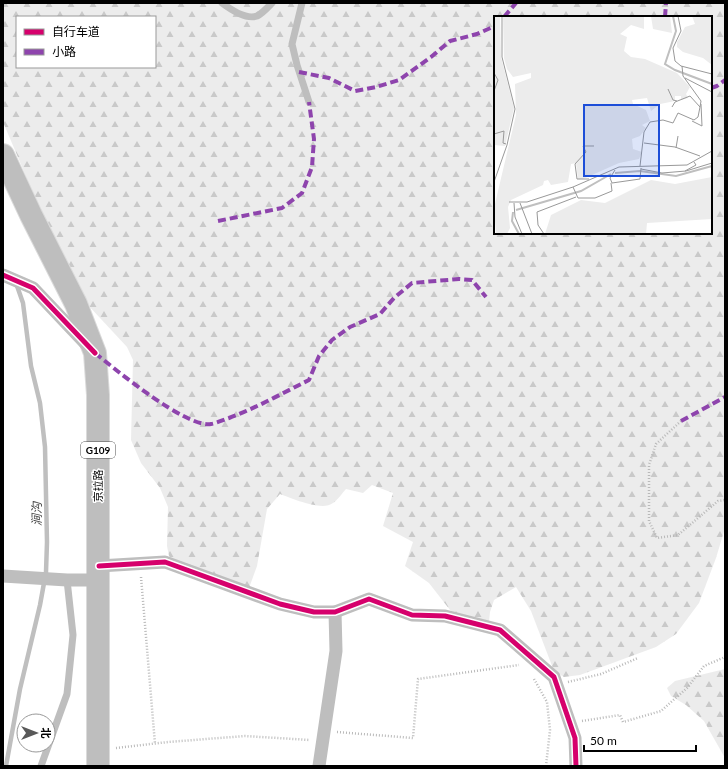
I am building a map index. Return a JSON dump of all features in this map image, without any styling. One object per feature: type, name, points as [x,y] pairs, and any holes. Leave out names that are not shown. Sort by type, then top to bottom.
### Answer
[{"type":"highway","name":"京拉路","points":[[3,154],[31,215],[76,304],[95,353],[98,396],[98,758]]},
{"type":"street","points":[[3,275],[33,288],[95,353]]},
{"type":"street","points":[[3,576],[67,580],[140,564],[165,562],[280,604],[314,612],[335,612],[368,599],[412,615],[445,616],[500,630],[554,678],[575,738],[576,766]]},
{"type":"street","points":[[319,766],[336,651],[335,612]]},
{"type":"lane","points":[[222,3],[246,16],[256,16],[272,3]]},
{"type":"lane","points":[[302,3],[292,44],[309,102]]},
{"type":"lane","points":[[41,766],[67,694],[73,635],[67,580]]},
{"type":"path","points":[[681,421],[656,444],[649,466],[649,521],[657,538],[678,535],[718,501],[725,500]]},
{"type":"path","points":[[140,564],[155,744]]},
{"type":"path","points":[[570,722],[620,715],[622,722],[661,711],[686,688],[704,666],[725,657]]},
{"type":"path","points":[[556,684],[601,674],[638,658]]},
{"type":"path","points":[[98,758],[155,744],[245,736],[413,738],[418,679],[525,664]]},
{"type":"path","points":[[533,677],[547,702],[550,730],[546,766]]},
{"type":"green space","points":[[3,3],[725,3],[725,528],[716,558],[699,603],[676,634],[656,647],[580,675],[564,677],[554,671],[531,611],[516,587],[494,600],[490,612],[488,631],[472,624],[450,610],[429,583],[405,566],[413,542],[383,526],[393,493],[372,485],[363,493],[346,489],[333,503],[322,506],[307,503],[280,494],[267,509],[257,566],[249,588],[179,568],[169,556],[167,546],[168,507],[160,488],[141,463],[131,440],[133,360],[127,347],[87,304],[66,271],[3,122]]},
{"type":"green space","points":[[725,669],[725,758],[704,721],[686,705],[671,696],[667,688],[675,681]]},
{"type":"waterway","name":"涧沟","points":[[6,766],[20,689],[40,605],[46,572],[47,542],[45,447],[40,403],[31,366],[23,303],[16,283]]},
{"type":"marked path","points":[[505,16],[516,3]]},
{"type":"marked path","points":[[665,16],[666,3]]},
{"type":"marked path","points":[[299,72],[329,78],[355,91],[376,87],[399,80],[450,41],[477,34],[494,26]]},
{"type":"marked path","points":[[712,88],[725,80]]},
{"type":"marked path","points":[[218,221],[282,208],[302,193],[312,167],[314,139],[309,102]]},
{"type":"marked path","points":[[95,353],[134,384],[169,408],[200,423],[211,424],[249,410],[309,380],[319,356],[332,340],[350,327],[380,314],[394,298],[412,283],[459,279],[472,280],[486,297]]},
{"type":"marked path","points":[[681,421],[725,397]]},
{"type":"cycle path","points":[[3,275],[33,288],[95,353]]},
{"type":"cycle path","points":[[99,566],[165,562],[280,604],[314,612],[335,612],[369,599],[412,615],[445,616],[500,630],[554,677],[575,738],[576,766]]}]
